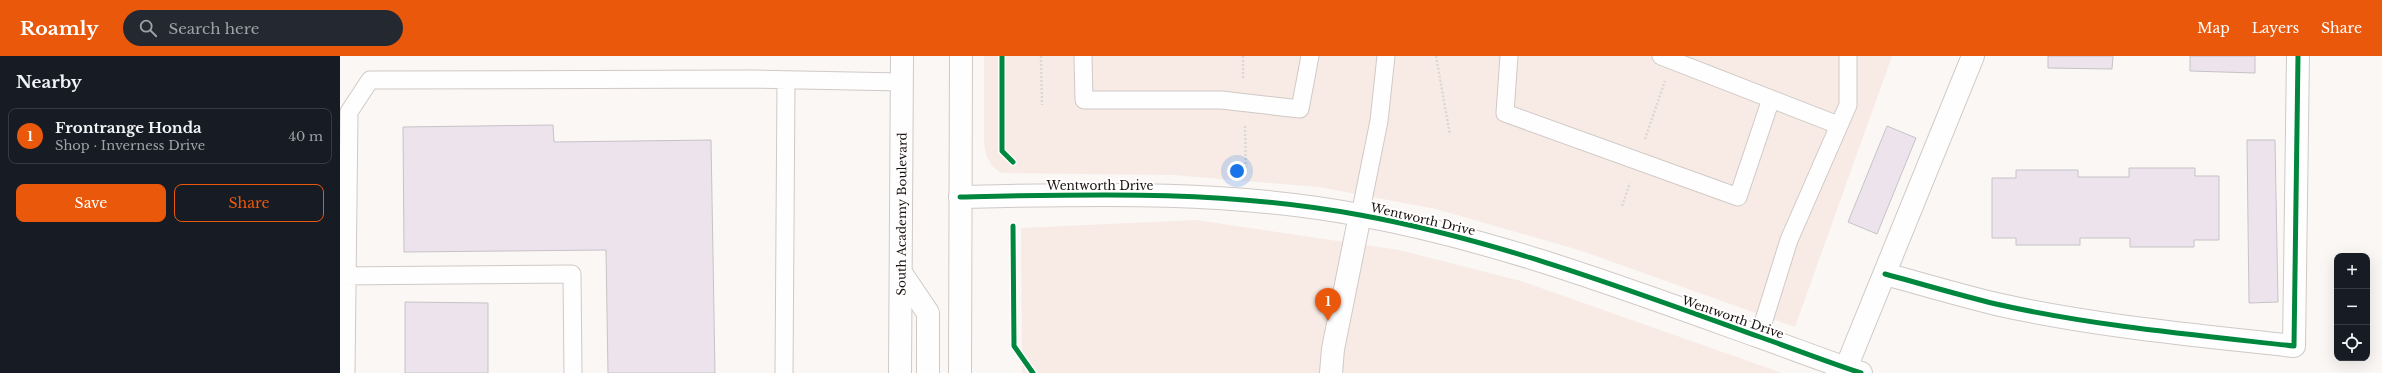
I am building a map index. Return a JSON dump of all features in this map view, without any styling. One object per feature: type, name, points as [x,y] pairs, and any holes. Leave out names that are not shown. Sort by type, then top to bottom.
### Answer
[{"type":"main road","name":"South Academy Boulevard","points":[[900,373],[902,56]]},
{"type":"main road","points":[[960,373],[961,56]]},
{"type":"main road","points":[[1854,371],[1885,274],[1973,56]]},
{"type":"main road","points":[[1885,274],[1996,304],[2081,320],[2159,331],[2294,346],[2298,56]]},
{"type":"main road","name":"Wentworth Drive","points":[[960,197],[1176,195],[1289,204],[1360,215],[1472,241],[1532,258],[1759,336],[1854,371]]},
{"type":"main road","points":[[1330,373],[1333,349],[1360,215]]},
{"type":"main road","points":[[901,273],[928,313],[928,373]]},
{"type":"lane","points":[[1083,56],[1084,100],[1221,100],[1300,109],[1310,56]]},
{"type":"lane","points":[[1360,215],[1379,121],[1386,56]]},
{"type":"lane","points":[[1509,56],[1505,113],[1738,197],[1771,99]]},
{"type":"lane","points":[[1759,336],[1789,240],[1848,105],[1848,56]]},
{"type":"lane","points":[[1667,58],[1838,125]]},
{"type":"lane","points":[[346,373],[343,276],[349,112],[370,80],[786,80],[902,82]]},
{"type":"lane","points":[[784,373],[786,80]]},
{"type":"lane","points":[[343,276],[572,274],[573,373]]},
{"type":"path","points":[[1041,56],[1042,105]]},
{"type":"path","points":[[1436,56],[1450,135]]},
{"type":"path","points":[[1622,206],[1638,160],[1667,58]]},
{"type":"shaded area","points":[[984,56],[1892,56],[1795,327],[1582,251],[1436,209],[1319,187],[1173,175],[1001,173],[992,166],[986,155],[984,143]]},
{"type":"shaded area","points":[[1196,220],[1399,250],[1521,281],[1782,373],[1022,373],[1021,228]]},
{"type":"building","points":[[2048,56],[2113,56],[2112,69],[2048,68]]},
{"type":"building","points":[[2190,56],[2255,56],[2255,73],[2190,71]]},
{"type":"building","points":[[553,125],[554,142],[711,140],[715,373],[608,373],[606,250],[404,252],[403,127]]},
{"type":"building","points":[[1887,126],[1916,138],[1877,234],[1848,222]]},
{"type":"building","points":[[2247,140],[2275,140],[2278,302],[2249,303]]},
{"type":"building","points":[[2129,168],[2195,168],[2195,176],[2219,176],[2219,240],[2194,240],[2194,247],[2130,247],[2130,238],[2080,238],[2080,245],[2016,245],[2016,238],[1992,238],[1992,178],[2016,178],[2016,170],[2078,170],[2078,177],[2129,177]]},
{"type":"building","points":[[405,302],[488,303],[488,373],[405,373]]},
{"type":"cycle path","points":[[1002,56],[1002,151],[1013,162]]},
{"type":"cycle path","points":[[1885,274],[1996,304],[2033,312],[2182,334],[2294,346],[2298,56]]},
{"type":"cycle path","points":[[960,197],[1110,195],[1210,198],[1260,201],[1360,215],[1411,225],[1512,252],[1612,284],[1861,373]]},
{"type":"cycle path","points":[[1013,226],[1014,346],[1033,373]]},
{"type":"place","name":"Frontrange Honda","points":[[1328,321]]}]
